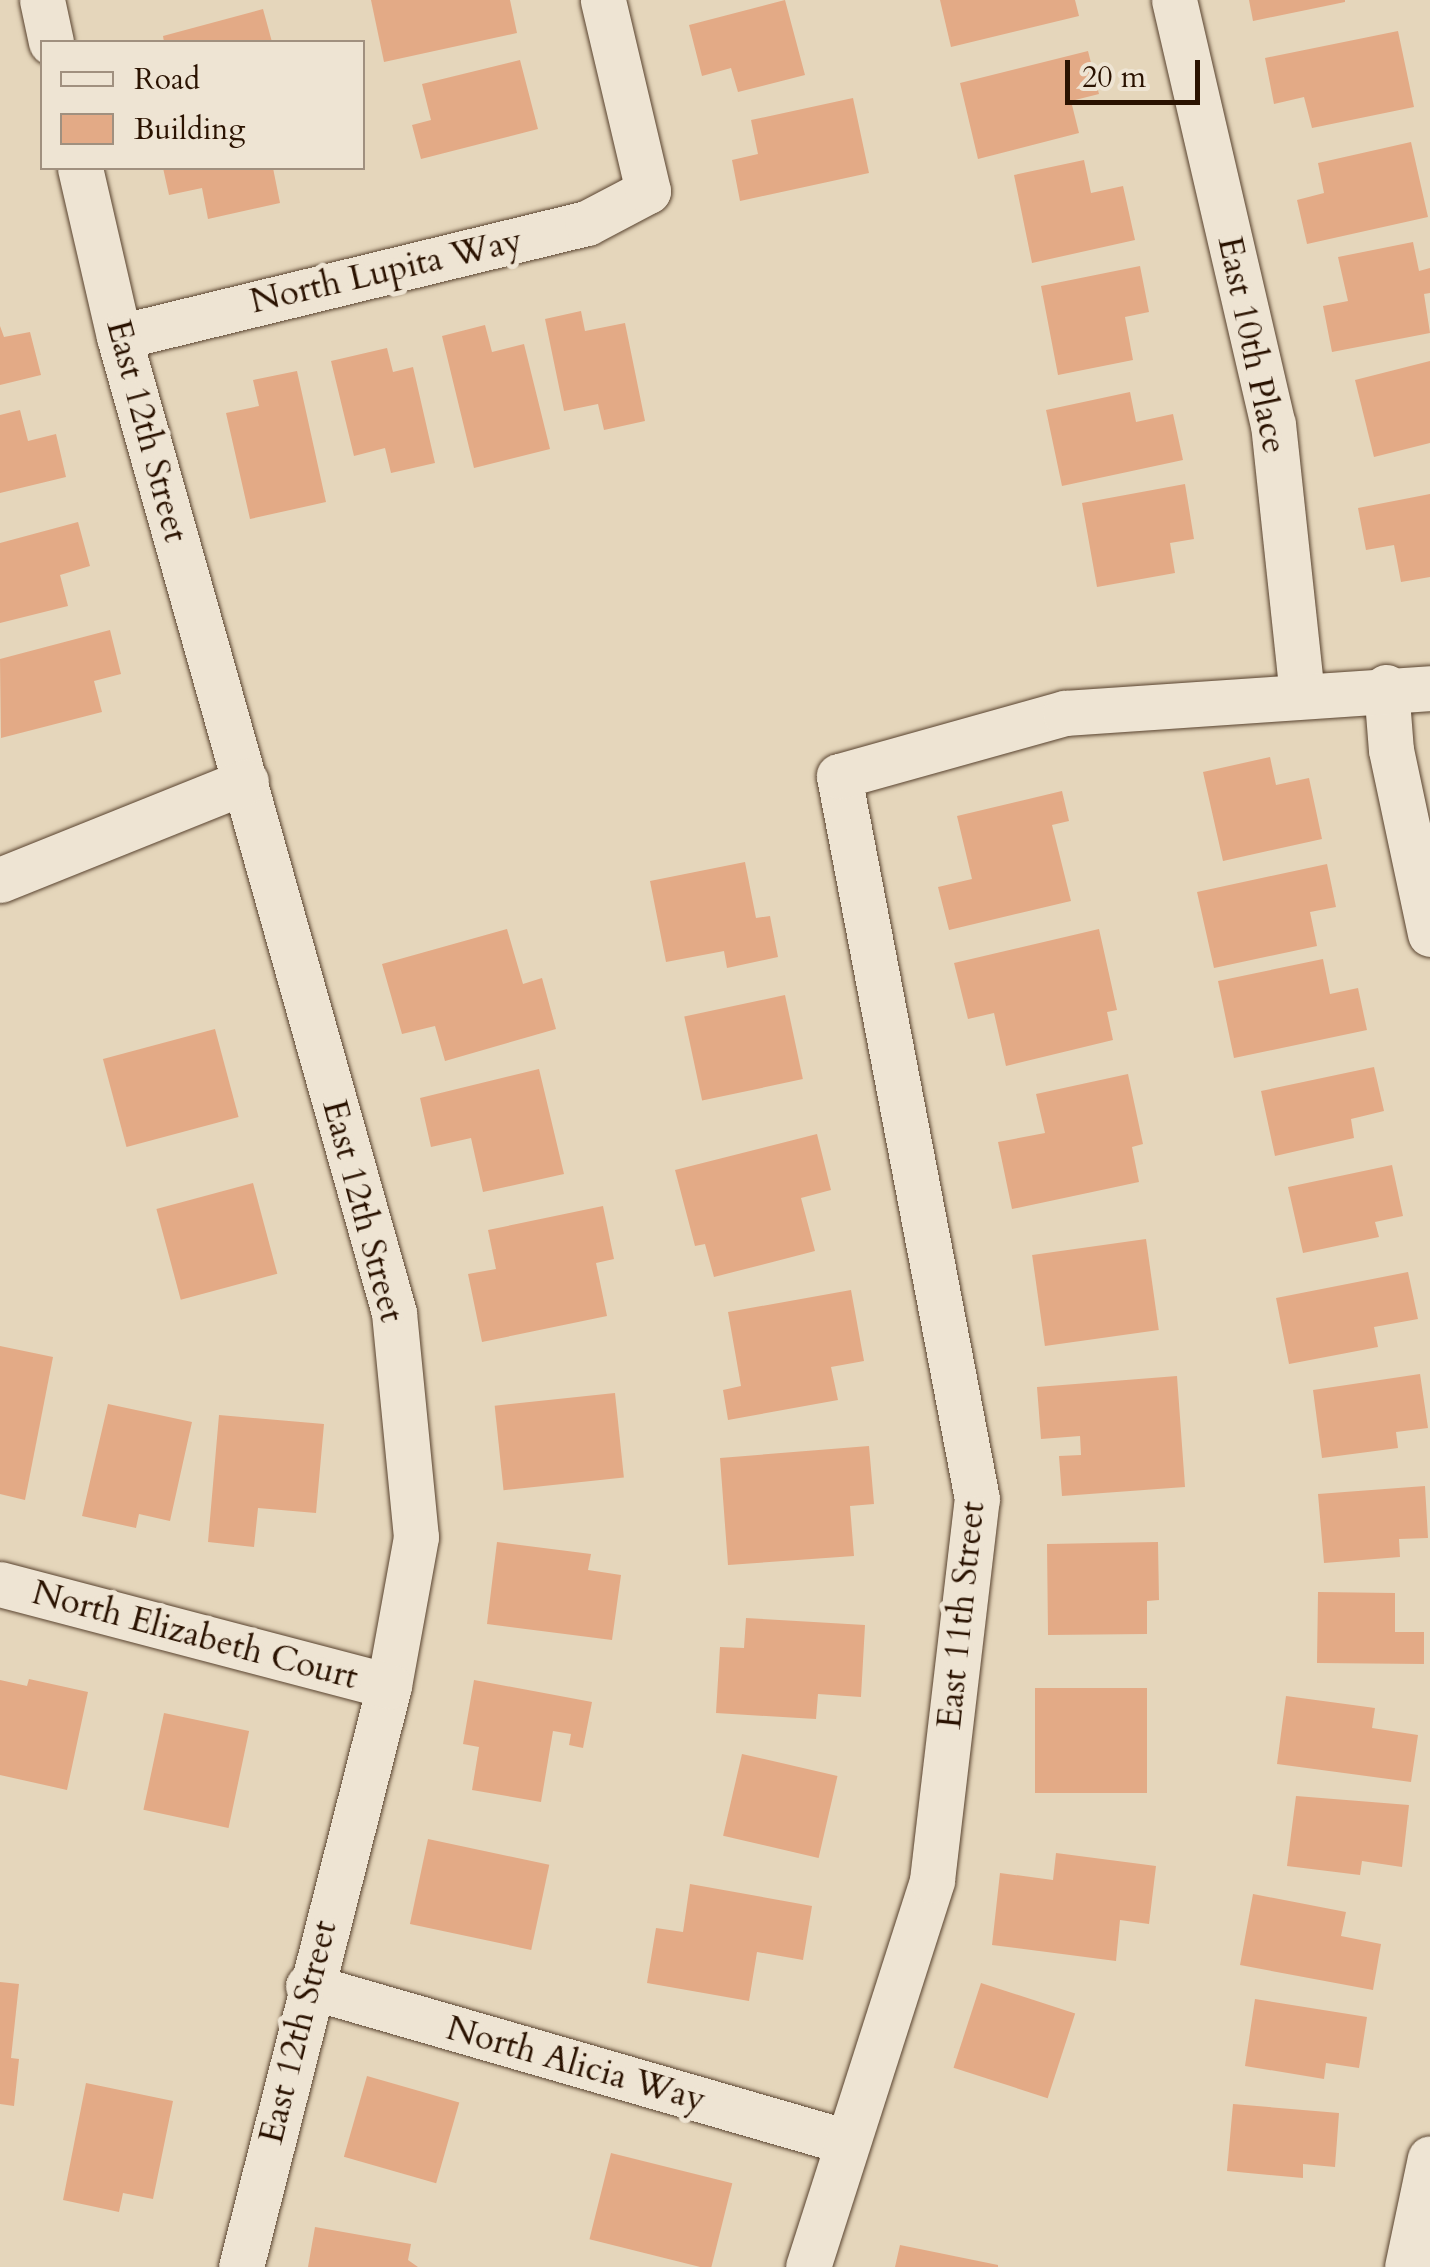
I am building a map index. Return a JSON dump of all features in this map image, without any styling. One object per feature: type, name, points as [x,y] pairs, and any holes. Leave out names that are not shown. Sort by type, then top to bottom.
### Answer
[{"type":"street","points":[[42,0],[51,40]]},
{"type":"street","name":"North Lupita Way","points":[[119,337],[587,223],[648,191],[603,0]]},
{"type":"street","name":"East 10th Place","points":[[1174,0],[1273,424],[1302,695]]},
{"type":"street","name":"East 12th Street","points":[[80,170],[119,337],[394,1313],[416,1537],[390,1686],[308,1986],[241,2267]]},
{"type":"street","points":[[1302,695],[1408,687],[1391,750],[1430,934]]},
{"type":"street","name":"East 11th Street","points":[[808,2267],[844,2141],[932,1880],[977,1500],[839,776],[1065,713],[1302,695]]},
{"type":"street","points":[[0,880],[246,781]]},
{"type":"street","name":"North Elizabeth Court","points":[[0,1584],[390,1686]]},
{"type":"street","name":"North Alicia Way","points":[[308,1986],[844,2141]]},
{"type":"street","points":[[1407,2267],[1430,2158]]},
{"type":"building","points":[[371,0],[510,0],[517,33],[384,62]]},
{"type":"building","points":[[785,0],[805,75],[738,92],[731,68],[702,76],[689,25]]},
{"type":"building","points":[[940,0],[1075,0],[1079,16],[951,47]]},
{"type":"building","points":[[1249,0],[1345,0],[1345,2],[1253,21]]},
{"type":"building","points":[[263,9],[271,40],[164,40],[163,36]]},
{"type":"building","points":[[1398,31],[1414,107],[1312,128],[1304,97],[1274,104],[1265,58]]},
{"type":"building","points":[[1088,51],[1099,94],[1071,101],[1079,133],[978,159],[960,83]]},
{"type":"building","points":[[520,60],[538,129],[421,159],[412,125],[431,120],[422,84]]},
{"type":"building","points":[[853,98],[869,173],[740,201],[732,160],[758,154],[751,120]]},
{"type":"building","points":[[1411,142],[1428,217],[1307,244],[1297,200],[1324,193],[1318,163]]},
{"type":"building","points":[[1084,160],[1091,193],[1123,186],[1135,240],[1032,263],[1014,175]]},
{"type":"building","points":[[163,170],[273,170],[280,203],[208,219],[202,188],[169,195]]},
{"type":"building","points":[[1413,242],[1419,271],[1430,268],[1430,293],[1424,294],[1430,333],[1332,352],[1323,306],[1348,301],[1338,257]]},
{"type":"building","points":[[1140,266],[1149,312],[1125,317],[1133,360],[1058,375],[1041,286]]},
{"type":"building","points":[[581,311],[585,331],[625,323],[645,421],[604,430],[598,404],[564,411],[545,319]]},
{"type":"building","points":[[485,325],[492,352],[524,344],[550,449],[474,468],[442,336]]},
{"type":"building","points":[[0,326],[4,337],[30,332],[41,375],[0,385]]},
{"type":"building","points":[[387,348],[393,372],[413,367],[435,463],[391,473],[385,448],[354,456],[331,361]]},
{"type":"building","points":[[1430,361],[1430,443],[1374,457],[1355,380]]},
{"type":"building","points":[[297,371],[326,502],[250,519],[226,413],[259,406],[253,380]]},
{"type":"building","points":[[1130,392],[1136,422],[1173,414],[1183,460],[1062,486],[1046,410]]},
{"type":"building","points":[[20,410],[28,441],[56,434],[66,477],[0,493],[0,415]]},
{"type":"building","points":[[1185,484],[1194,539],[1170,543],[1175,573],[1097,587],[1082,503]]},
{"type":"building","points":[[1430,494],[1430,577],[1401,582],[1394,545],[1366,550],[1358,508]]},
{"type":"building","points":[[78,522],[90,566],[60,575],[68,606],[0,623],[0,543]]},
{"type":"building","points":[[110,630],[121,674],[94,681],[102,712],[1,738],[0,659]]},
{"type":"building","points":[[1270,757],[1276,785],[1309,778],[1322,839],[1223,861],[1203,772]]},
{"type":"building","points":[[1062,791],[1069,821],[1052,825],[1071,901],[949,930],[938,887],[972,879],[957,816]]},
{"type":"building","points":[[745,862],[756,918],[770,916],[778,957],[727,968],[724,951],[666,962],[650,881]]},
{"type":"building","points":[[1327,864],[1336,907],[1310,912],[1317,946],[1214,968],[1197,892]]},
{"type":"building","points":[[507,929],[523,984],[542,978],[556,1029],[445,1061],[435,1026],[402,1034],[382,964]]},
{"type":"building","points":[[1099,929],[1117,1010],[1107,1012],[1113,1040],[1006,1066],[994,1013],[968,1019],[954,963]]},
{"type":"building","points":[[1323,959],[1330,994],[1358,988],[1367,1030],[1234,1058],[1218,981]]},
{"type":"building","points":[[785,995],[803,1079],[702,1101],[684,1016]]},
{"type":"building","points":[[215,1029],[239,1117],[127,1147],[103,1059]]},
{"type":"building","points":[[1374,1067],[1384,1111],[1351,1119],[1354,1138],[1275,1156],[1261,1091]]},
{"type":"building","points":[[539,1069],[564,1174],[483,1192],[471,1138],[431,1147],[420,1098]]},
{"type":"building","points":[[1128,1074],[1143,1144],[1132,1147],[1139,1182],[1012,1209],[998,1142],[1045,1133],[1036,1094]]},
{"type":"building","points":[[817,1134],[831,1190],[801,1198],[815,1251],[714,1277],[705,1244],[695,1246],[675,1170]]},
{"type":"building","points":[[1392,1165],[1403,1216],[1375,1222],[1379,1237],[1303,1253],[1288,1187]]},
{"type":"building","points":[[253,1183],[277,1274],[181,1300],[156,1209]]},
{"type":"building","points":[[603,1206],[614,1259],[596,1263],[607,1316],[482,1342],[468,1274],[496,1269],[488,1230]]},
{"type":"building","points":[[1146,1239],[1159,1330],[1045,1346],[1032,1255]]},
{"type":"building","points":[[1408,1272],[1418,1319],[1374,1327],[1378,1347],[1289,1364],[1276,1298]]},
{"type":"building","points":[[851,1290],[864,1361],[831,1367],[838,1400],[728,1420],[723,1390],[741,1386],[728,1312]]},
{"type":"building","points":[[0,1346],[53,1357],[25,1500],[0,1494]]},
{"type":"building","points":[[1420,1374],[1428,1428],[1396,1432],[1398,1448],[1322,1458],[1313,1390]]},
{"type":"building","points":[[1177,1376],[1185,1487],[1062,1496],[1059,1456],[1081,1455],[1080,1436],[1041,1439],[1037,1387]]},
{"type":"building","points":[[615,1393],[624,1478],[504,1490],[495,1406]]},
{"type":"building","points":[[108,1404],[192,1422],[170,1521],[139,1514],[136,1528],[82,1516]]},
{"type":"building","points":[[219,1415],[324,1424],[316,1513],[258,1508],[254,1547],[208,1542]]},
{"type":"building","points":[[869,1446],[874,1504],[850,1506],[854,1556],[728,1565],[720,1458]]},
{"type":"building","points":[[1425,1486],[1428,1538],[1399,1539],[1400,1557],[1324,1563],[1318,1494]]},
{"type":"building","points":[[497,1542],[591,1554],[588,1570],[621,1575],[612,1640],[487,1624]]},
{"type":"building","points":[[1158,1542],[1159,1600],[1147,1601],[1147,1634],[1048,1635],[1047,1544]]},
{"type":"building","points":[[1318,1592],[1395,1593],[1395,1632],[1424,1632],[1424,1664],[1317,1663]]},
{"type":"building","points":[[746,1618],[865,1625],[861,1697],[818,1694],[816,1719],[716,1713],[720,1647],[744,1648]]},
{"type":"building","points":[[29,1679],[88,1692],[67,1790],[0,1775],[0,1680],[27,1686]]},
{"type":"building","points":[[474,1680],[592,1702],[583,1748],[569,1745],[571,1734],[553,1731],[541,1802],[472,1790],[479,1747],[463,1744]]},
{"type":"building","points":[[1035,1688],[1147,1688],[1147,1793],[1035,1793]]},
{"type":"building","points":[[1286,1696],[1375,1708],[1372,1728],[1418,1735],[1411,1782],[1277,1764]]},
{"type":"building","points":[[164,1713],[249,1731],[229,1828],[143,1810]]},
{"type":"building","points":[[742,1754],[837,1776],[819,1858],[723,1836]]},
{"type":"building","points":[[1296,1796],[1409,1805],[1402,1867],[1362,1861],[1360,1875],[1287,1866]]},
{"type":"building","points":[[428,1839],[549,1865],[531,1950],[410,1924]]},
{"type":"building","points":[[1056,1853],[1156,1866],[1149,1924],[1120,1920],[1116,1961],[992,1945],[1000,1873],[1053,1880]]},
{"type":"building","points":[[690,1884],[812,1906],[803,1960],[757,1952],[749,2001],[647,1983],[656,1928],[683,1932]]},
{"type":"building","points":[[1253,1894],[1346,1912],[1341,1936],[1381,1944],[1373,1990],[1240,1965]]},
{"type":"building","points":[[0,1982],[19,1984],[11,2058],[19,2059],[14,2106],[0,2104]]},
{"type":"building","points":[[981,1983],[1075,2014],[1048,2098],[953,2068]]},
{"type":"building","points":[[1255,1999],[1367,2017],[1359,2068],[1326,2063],[1324,2079],[1245,2066]]},
{"type":"building","points":[[367,2076],[459,2102],[436,2183],[344,2157]]},
{"type":"building","points":[[86,2083],[173,2101],[153,2199],[123,2193],[119,2212],[63,2200]]},
{"type":"building","points":[[1233,2104],[1339,2113],[1335,2167],[1303,2164],[1303,2178],[1227,2171]]},
{"type":"building","points":[[611,2153],[732,2183],[711,2267],[589,2239]]},
{"type":"building","points":[[315,2227],[411,2244],[408,2260],[418,2267],[308,2267]]},
{"type":"building","points":[[900,2245],[998,2265],[998,2267],[895,2267]]}]
